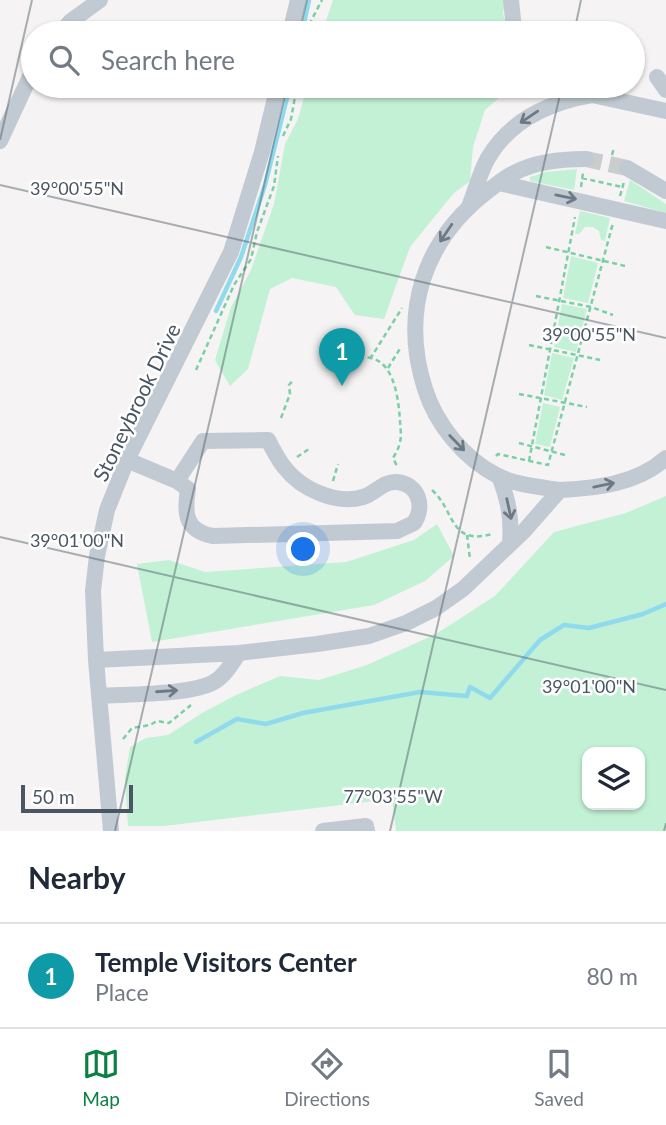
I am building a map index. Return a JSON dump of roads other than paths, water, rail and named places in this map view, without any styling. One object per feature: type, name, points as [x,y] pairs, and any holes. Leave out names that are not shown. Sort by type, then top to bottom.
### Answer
[{"type":"street","points":[[71,21],[100,0]]},
{"type":"street","points":[[293,21],[298,0]]},
{"type":"street","points":[[511,0],[513,21]]},
{"type":"street","points":[[0,141],[21,96]]},
{"type":"street","name":"Stoneybrook Drive","points":[[111,831],[96,660],[93,591],[107,510],[127,460],[231,252],[262,152],[275,98]]},
{"type":"street","points":[[469,205],[487,160],[506,135],[527,117],[547,106],[580,98]]},
{"type":"street","points":[[604,98],[661,112]]},
{"type":"street","points":[[586,159],[545,162],[513,173],[469,205],[436,247],[426,270],[414,318],[415,349],[431,407],[442,426],[464,450],[499,476],[560,490],[604,485],[644,475],[666,458]]},
{"type":"street","points":[[628,168],[666,191]]},
{"type":"street","points":[[499,183],[666,220]]},
{"type":"street","points":[[127,460],[177,481],[188,489],[186,511],[189,522],[203,534],[213,536],[402,530],[414,523],[420,508],[416,493],[399,482],[386,484],[369,495],[352,499],[341,499],[303,486],[285,469],[268,440],[203,442],[177,481]]},
{"type":"street","points":[[499,476],[510,508],[510,542]]},
{"type":"street","points":[[96,660],[239,653],[369,636],[406,623],[463,589],[524,531],[560,490]]},
{"type":"street","points":[[99,696],[195,689],[215,682],[239,653]]},
{"type":"street","points":[[323,831],[366,826],[366,831]]},
{"type":"waterway","points":[[305,21],[309,0]]},
{"type":"waterway","points":[[216,311],[241,257],[265,185],[287,98]]},
{"type":"waterway","points":[[196,742],[237,719],[266,724],[303,713],[420,692],[467,696],[470,687],[490,698],[540,640],[564,625],[589,628],[643,614],[666,604]]},
{"type":"tunnel","points":[[586,159],[627,168]]},
{"type":"place","name":"Temple Visitors Center","points":[[342,386]]}]
